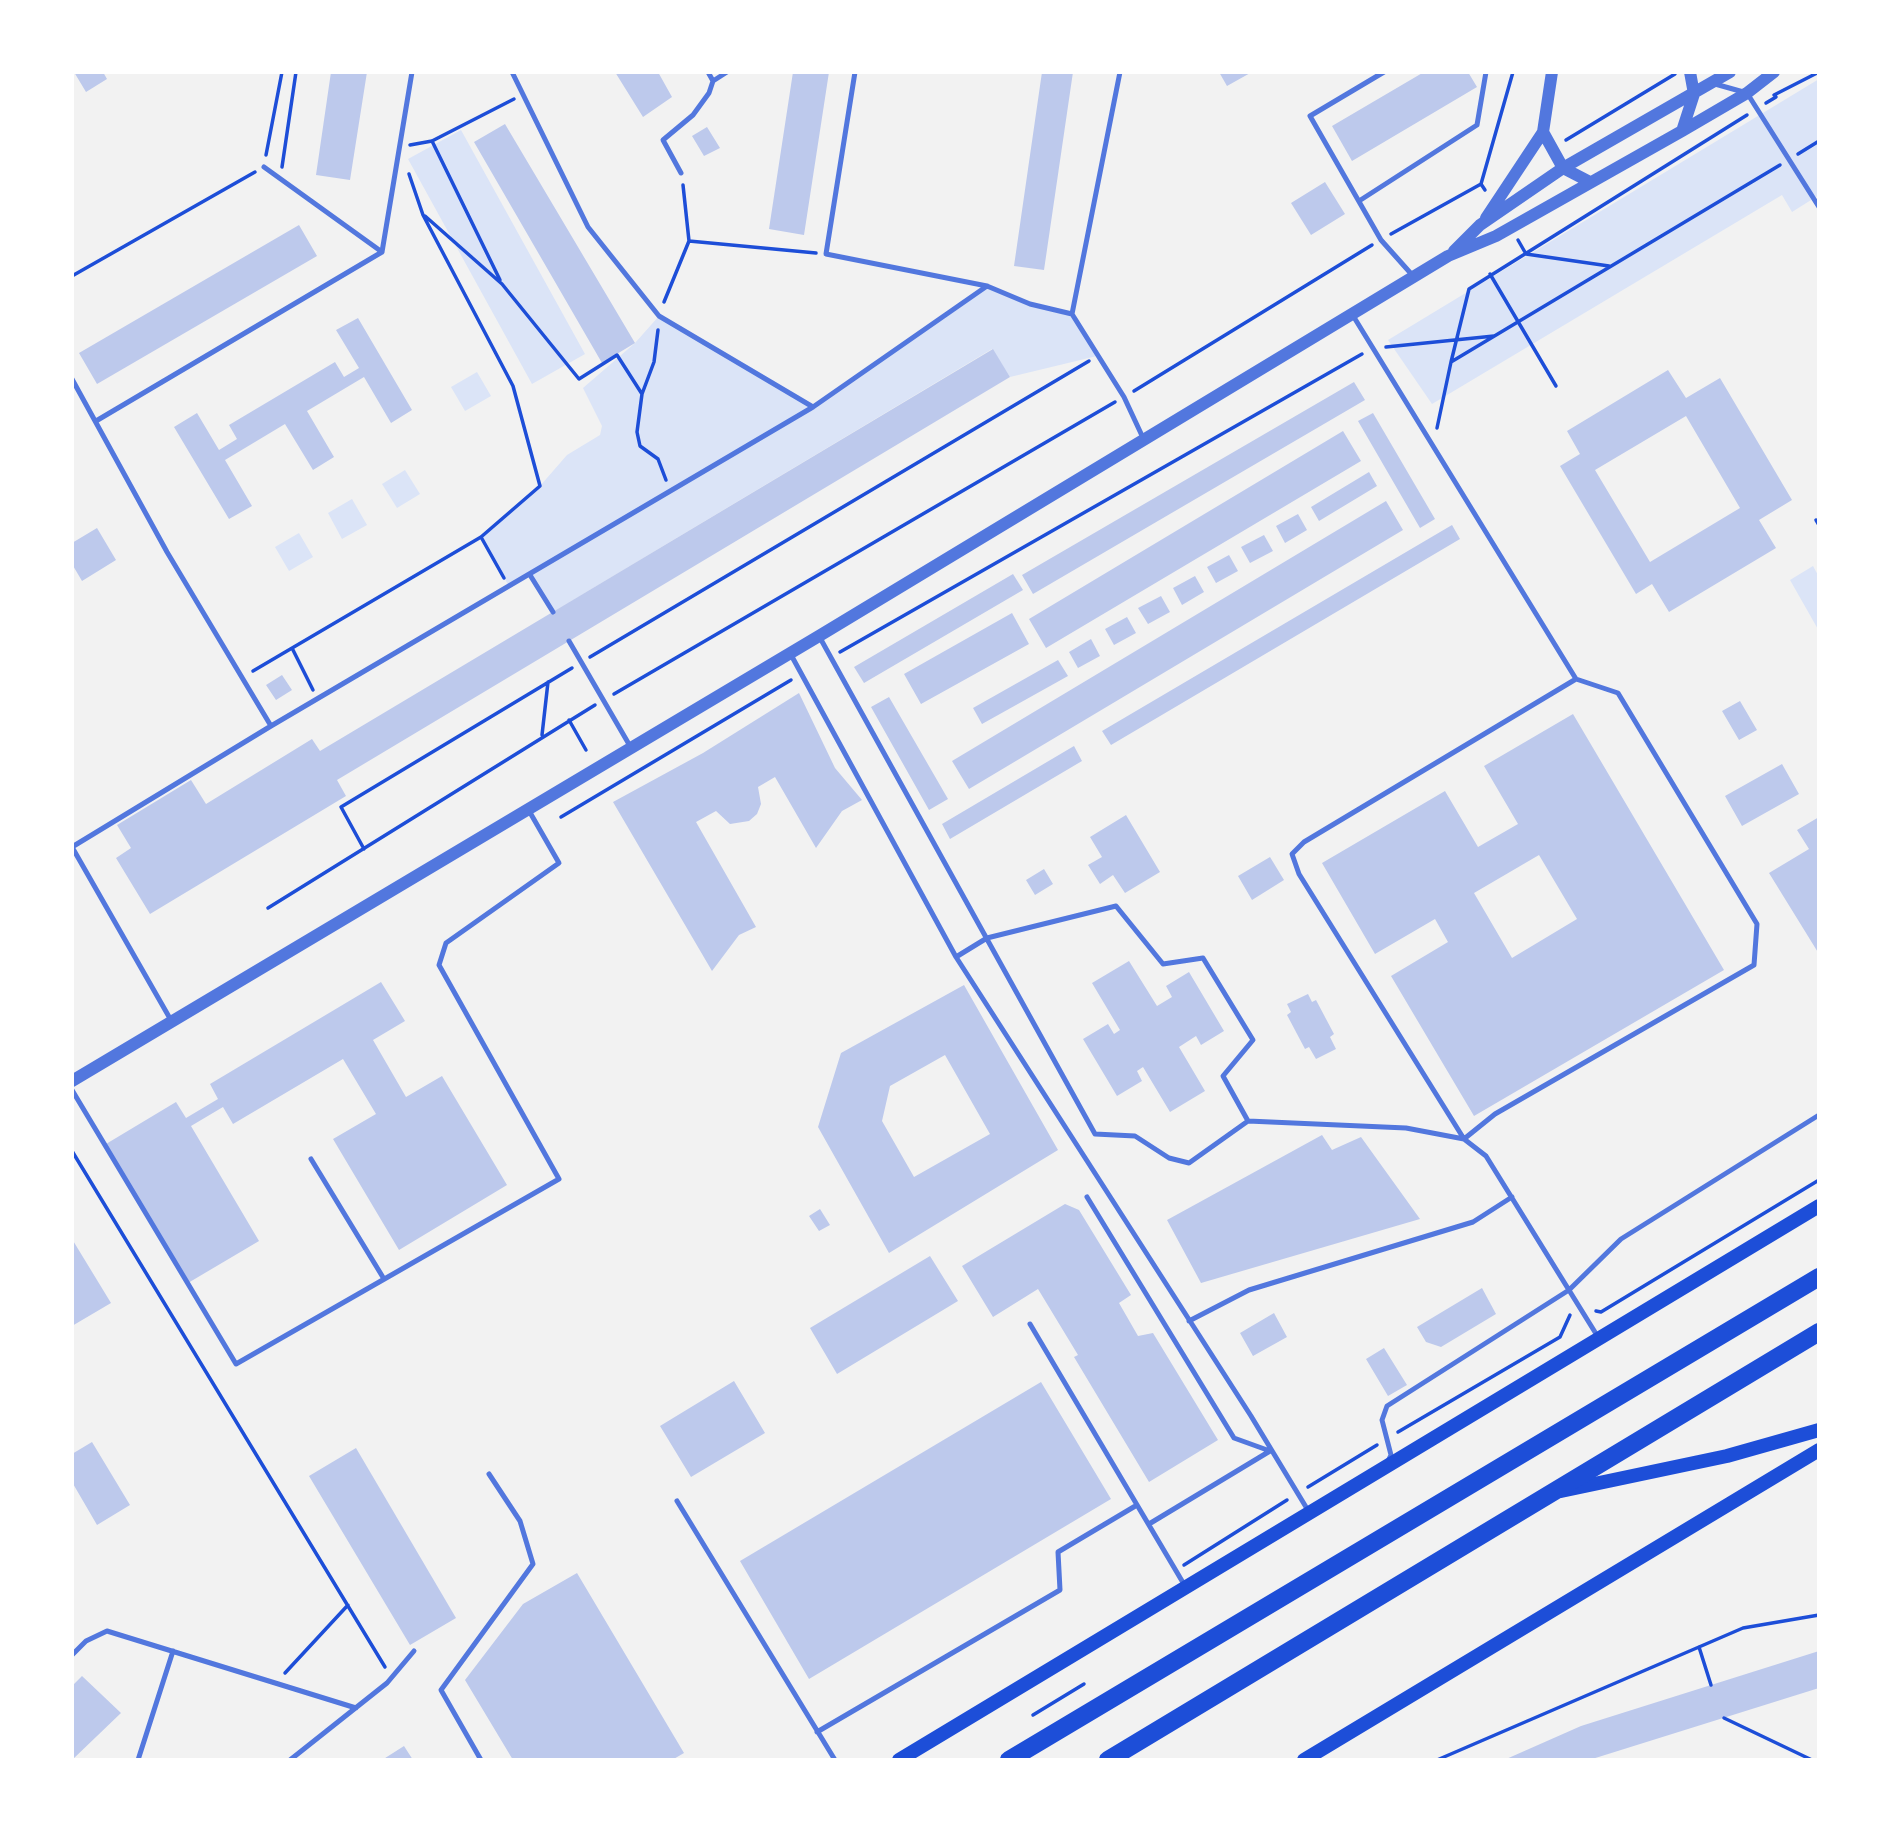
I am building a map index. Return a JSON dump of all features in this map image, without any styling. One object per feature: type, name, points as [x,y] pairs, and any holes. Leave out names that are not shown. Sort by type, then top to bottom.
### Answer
[{"type":"main road","points":[[899,1760],[1819,1206]]},
{"type":"main road","points":[[1009,1760],[1819,1277]]},
{"type":"main road","points":[[1108,1760],[1819,1332]]},
{"type":"main road","points":[[1552,1493],[1727,1456],[1819,1430]]},
{"type":"main road","points":[[1304,1760],[1819,1450]]},
{"type":"street","points":[[1448,256],[1495,206],[1543,132],[1552,72]]},
{"type":"street","points":[[1682,131],[1694,94],[1690,72]]},
{"type":"street","points":[[1480,225],[1563,169],[1730,72]]},
{"type":"street","points":[[72,1081],[630,746],[819,636],[1448,256],[1511,228],[1747,93],[1774,72]]},
{"type":"street","points":[[1543,132],[1563,169],[1590,182]]},
{"type":"lane","points":[[382,252],[412,72]]},
{"type":"lane","points":[[512,72],[589,227],[659,316],[813,407]]},
{"type":"lane","points":[[708,72],[713,80]]},
{"type":"lane","points":[[681,173],[663,140],[693,115],[713,80],[727,72]]},
{"type":"lane","points":[[855,72],[826,254],[987,286],[1030,304],[1072,314]]},
{"type":"lane","points":[[1121,72],[1072,314],[1124,397],[1144,440]]},
{"type":"lane","points":[[1384,72],[1310,116],[1381,240],[1414,278]]},
{"type":"lane","points":[[1359,201],[1477,125],[1486,72]]},
{"type":"lane","points":[[1712,83],[1747,93],[1791,158],[1819,207]]},
{"type":"lane","points":[[264,167],[382,252]]},
{"type":"lane","points":[[96,421],[382,252]]},
{"type":"lane","points":[[172,1021],[72,847],[670,489],[813,407],[987,286]]},
{"type":"lane","points":[[819,636],[1095,1134],[1135,1136],[1169,1158],[1189,1163],[1248,1121],[1406,1128],[1464,1139],[1495,1114],[1754,965],[1757,923],[1618,693],[1576,679],[1352,314]]},
{"type":"lane","points":[[72,379],[167,552],[271,726]]},
{"type":"lane","points":[[530,575],[553,612]]},
{"type":"lane","points":[[569,641],[630,746]]},
{"type":"lane","points":[[790,653],[956,957],[1310,1514]]},
{"type":"lane","points":[[1576,679],[1304,842],[1292,854],[1299,874],[1464,1139],[1486,1156],[1599,1338]]},
{"type":"lane","points":[[72,1090],[236,1364],[559,1179],[439,965],[446,943],[559,863],[528,809]]},
{"type":"lane","points":[[956,957],[988,938],[1116,906],[1163,964],[1203,958],[1253,1040],[1223,1076],[1248,1121]]},
{"type":"lane","points":[[1386,1466],[1391,1455],[1382,1420],[1387,1406],[1569,1290],[1621,1240],[1819,1115]]},
{"type":"lane","points":[[311,1159],[384,1279]]},
{"type":"lane","points":[[1087,1197],[1234,1438],[1270,1451]]},
{"type":"lane","points":[[1189,1321],[1248,1290],[1473,1223],[1512,1197]]},
{"type":"lane","points":[[1030,1324],[1187,1588]]},
{"type":"lane","points":[[1149,1524],[1270,1451]]},
{"type":"lane","points":[[481,1760],[441,1690],[533,1564],[530,1546],[520,1521],[489,1474]]},
{"type":"lane","points":[[677,1501],[835,1760]]},
{"type":"lane","points":[[817,1732],[1060,1590],[1058,1552],[1137,1505]]},
{"type":"lane","points":[[72,1655],[86,1641],[107,1631],[356,1708]]},
{"type":"lane","points":[[138,1760],[173,1651]]},
{"type":"lane","points":[[290,1760],[392,1677],[414,1651]]},
{"type":"path","points":[[72,276],[264,167],[282,72]]},
{"type":"path","points":[[280,179],[296,72]]},
{"type":"path","points":[[268,908],[542,736],[1124,397],[1381,240],[1481,184],[1513,72]]},
{"type":"path","points":[[1566,141],[1675,74]]},
{"type":"path","points":[[243,678],[481,537],[540,486],[513,386],[423,215],[399,148],[432,141],[523,94]]},
{"type":"path","points":[[1433,444],[1469,289],[1776,97]]},
{"type":"path","points":[[432,141],[502,284]]},
{"type":"path","points":[[1451,362],[1819,141]]},
{"type":"path","points":[[1481,184],[1495,206]]},
{"type":"path","points":[[423,215],[502,284],[579,379],[617,355],[642,394]]},
{"type":"path","points":[[1511,228],[1526,254]]},
{"type":"path","points":[[689,241],[826,254]]},
{"type":"path","points":[[1526,254],[1611,266]]},
{"type":"path","points":[[1490,274],[1556,386]]},
{"type":"path","points":[[831,657],[1373,348],[1494,336]]},
{"type":"path","points":[[364,849],[341,807],[1097,356]]},
{"type":"path","points":[[1816,520],[1819,525]]},
{"type":"path","points":[[481,537],[510,587]]},
{"type":"path","points":[[292,648],[318,699]]},
{"type":"path","points":[[561,817],[802,674]]},
{"type":"path","points":[[542,736],[548,682]]},
{"type":"path","points":[[569,720],[586,750]]},
{"type":"path","points":[[72,1151],[392,1677]]},
{"type":"path","points":[[1176,1569],[1387,1439],[1560,1337],[1567,1317],[1580,1308],[1601,1312],[1819,1180]]},
{"type":"path","points":[[276,1683],[348,1605]]},
{"type":"path","points":[[1437,1760],[1743,1629],[1819,1615]]},
{"type":"path","points":[[1699,1647],[1711,1685]]},
{"type":"path","points":[[1033,1715],[1084,1684]]},
{"type":"path","points":[[1724,1718],[1812,1760]]},
{"type":"shaded area","points":[[1819,79],[1819,195],[1792,212],[1782,195],[1432,404],[1388,340]]},
{"type":"shaded area","points":[[461,130],[585,354],[532,384],[408,159]]},
{"type":"shaded area","points":[[987,286],[1030,304],[1072,314],[1097,356],[1010,377],[992,349],[553,612],[530,575],[510,588],[481,537],[540,486],[567,455],[600,435],[602,426],[583,388],[635,343],[659,316],[813,407]]},
{"type":"shaded area","points":[[477,372],[491,396],[465,411],[451,387]]},
{"type":"shaded area","points":[[405,470],[420,494],[397,508],[382,484]]},
{"type":"shaded area","points":[[352,499],[367,525],[342,539],[328,513]]},
{"type":"shaded area","points":[[299,533],[313,557],[289,571],[275,547]]},
{"type":"shaded area","points":[[1813,566],[1819,577],[1819,631],[1790,580]]},
{"type":"building","points":[[74,72],[103,72],[107,79],[86,92]]},
{"type":"building","points":[[331,72],[367,72],[350,180],[316,175]]},
{"type":"building","points":[[615,72],[658,72],[672,97],[643,117]]},
{"type":"building","points":[[793,72],[829,72],[804,235],[769,229]]},
{"type":"building","points":[[1042,72],[1073,72],[1044,270],[1014,266]]},
{"type":"building","points":[[1219,72],[1252,72],[1227,86]]},
{"type":"building","points":[[1424,72],[1468,72],[1477,87],[1352,161],[1332,126]]},
{"type":"building","points":[[505,124],[635,343],[602,363],[474,142]]},
{"type":"building","points":[[707,127],[720,148],[704,156],[692,136]]},
{"type":"building","points":[[1325,182],[1345,214],[1311,235],[1291,203]]},
{"type":"building","points":[[299,225],[317,256],[97,384],[79,353]]},
{"type":"building","points":[[358,318],[412,410],[391,423],[364,377],[307,411],[334,457],[313,470],[285,424],[225,460],[252,506],[229,519],[174,427],[197,413],[219,450],[237,439],[229,425],[335,362],[344,377],[359,368],[336,330]]},
{"type":"building","points":[[993,349],[1010,377],[337,780],[346,796],[150,914],[116,858],[131,848],[117,825],[191,780],[206,804],[312,739],[320,751]]},
{"type":"building","points":[[1668,370],[1686,398],[1720,378],[1792,500],[1759,520],[1776,548],[1669,612],[1652,584],[1636,594],[1560,466],[1580,454],[1567,431]],"holes":[[[1686,416],[1740,508],[1650,562],[1595,470]]]},
{"type":"building","points":[[1354,382],[1365,400],[1033,594],[1022,575]]},
{"type":"building","points":[[1373,413],[1435,519],[1420,528],[1358,421]]},
{"type":"building","points":[[1343,431],[1361,461],[1046,648],[1029,619]]},
{"type":"building","points":[[1369,472],[1377,486],[1319,521],[1311,507]]},
{"type":"building","points":[[1386,501],[1403,530],[969,789],[952,761]]},
{"type":"building","points":[[1298,514],[1307,530],[1285,543],[1276,526]]},
{"type":"building","points":[[1452,525],[1460,539],[1111,745],[1102,731]]},
{"type":"building","points":[[97,528],[116,560],[82,581],[72,564],[72,543]]},
{"type":"building","points":[[1264,535],[1273,551],[1250,563],[1241,547]]},
{"type":"building","points":[[1229,555],[1238,571],[1216,583],[1207,567]]},
{"type":"building","points":[[1013,574],[1023,590],[864,683],[854,667]]},
{"type":"building","points":[[1195,576],[1204,592],[1182,605],[1173,588]]},
{"type":"building","points":[[1161,596],[1170,612],[1148,624],[1138,608]]},
{"type":"building","points":[[1012,613],[1029,644],[921,704],[904,674]]},
{"type":"building","points":[[1127,617],[1136,633],[1114,645],[1105,629]]},
{"type":"building","points":[[1091,639],[1100,656],[1078,668],[1069,652]]},
{"type":"building","points":[[1058,660],[1068,676],[982,724],[973,708]]},
{"type":"building","points":[[282,675],[292,690],[276,700],[266,685]]},
{"type":"building","points":[[799,693],[835,768],[862,800],[842,811],[816,848],[775,777],[758,787],[761,804],[757,814],[749,821],[730,824],[716,811],[696,822],[756,927],[739,935],[712,971],[613,802],[703,753]]},
{"type":"building","points":[[889,697],[948,799],[929,810],[871,707]]},
{"type":"building","points":[[1740,701],[1757,730],[1739,740],[1722,711]]},
{"type":"building","points":[[1573,714],[1724,970],[1474,1116],[1391,976],[1448,942],[1435,919],[1375,954],[1322,863],[1445,791],[1478,847],[1518,824],[1484,766]],"holes":[[[1539,855],[1577,919],[1512,958],[1474,893]]]},
{"type":"building","points":[[1074,746],[1082,761],[950,839],[942,824]]},
{"type":"building","points":[[1782,764],[1799,794],[1742,826],[1725,796]]},
{"type":"building","points":[[1126,815],[1160,872],[1125,893],[1113,875],[1100,884],[1088,865],[1102,857],[1090,837]]},
{"type":"building","points":[[1819,817],[1819,954],[1769,873],[1809,849],[1797,830]]},
{"type":"building","points":[[1270,857],[1284,880],[1252,900],[1238,876]]},
{"type":"building","points":[[1044,869],[1053,884],[1035,895],[1026,880]]},
{"type":"building","points":[[1129,961],[1157,1006],[1172,997],[1166,986],[1189,972],[1224,1031],[1201,1045],[1196,1036],[1179,1047],[1205,1091],[1170,1112],[1143,1067],[1137,1071],[1142,1081],[1117,1096],[1083,1039],[1108,1024],[1114,1034],[1120,1030],[1092,983]]},
{"type":"building","points":[[381,982],[405,1021],[373,1040],[406,1097],[442,1076],[507,1185],[399,1250],[333,1139],[376,1114],[343,1059],[233,1124],[223,1107],[191,1126],[259,1241],[188,1283],[106,1144],[176,1102],[186,1118],[218,1099],[210,1084]]},
{"type":"building","points":[[964,985],[1058,1150],[889,1253],[818,1127],[841,1053]],"holes":[[[945,1055],[990,1134],[914,1177],[882,1121],[890,1086]]]},
{"type":"building","points":[[1308,994],[1312,1002],[1316,1000],[1334,1034],[1330,1037],[1336,1049],[1316,1059],[1309,1047],[1305,1049],[1287,1015],[1291,1012],[1287,1004]]},
{"type":"building","points":[[1322,1135],[1332,1150],[1361,1137],[1420,1219],[1201,1283],[1167,1220]]},
{"type":"building","points":[[1065,1204],[1079,1210],[1131,1295],[1119,1303],[1138,1336],[1153,1333],[1218,1440],[1149,1482],[1074,1357],[1078,1355],[1038,1289],[993,1317],[962,1266]]},
{"type":"building","points":[[820,1209],[830,1225],[819,1231],[809,1216]]},
{"type":"building","points":[[72,1239],[111,1303],[72,1326]]},
{"type":"building","points":[[930,1256],[958,1301],[837,1374],[810,1328]]},
{"type":"building","points":[[1482,1288],[1496,1314],[1441,1347],[1426,1342],[1417,1327]]},
{"type":"building","points":[[1274,1313],[1287,1337],[1253,1356],[1240,1333]]},
{"type":"building","points":[[1384,1348],[1407,1385],[1388,1396],[1366,1359]]},
{"type":"building","points":[[734,1381],[765,1433],[691,1477],[660,1426]]},
{"type":"building","points":[[1041,1382],[1111,1499],[809,1679],[740,1561]]},
{"type":"building","points":[[92,1442],[130,1505],[97,1525],[72,1482],[72,1454]]},
{"type":"building","points":[[356,1448],[456,1618],[410,1645],[309,1476]]},
{"type":"building","points":[[577,1573],[684,1753],[672,1760],[513,1760],[465,1680],[523,1604]]},
{"type":"building","points":[[1819,1651],[1819,1688],[1589,1760],[1504,1760],[1581,1726]]},
{"type":"building","points":[[82,1676],[121,1713],[72,1760],[72,1686]]},
{"type":"building","points":[[404,1746],[413,1760],[382,1760]]}]
